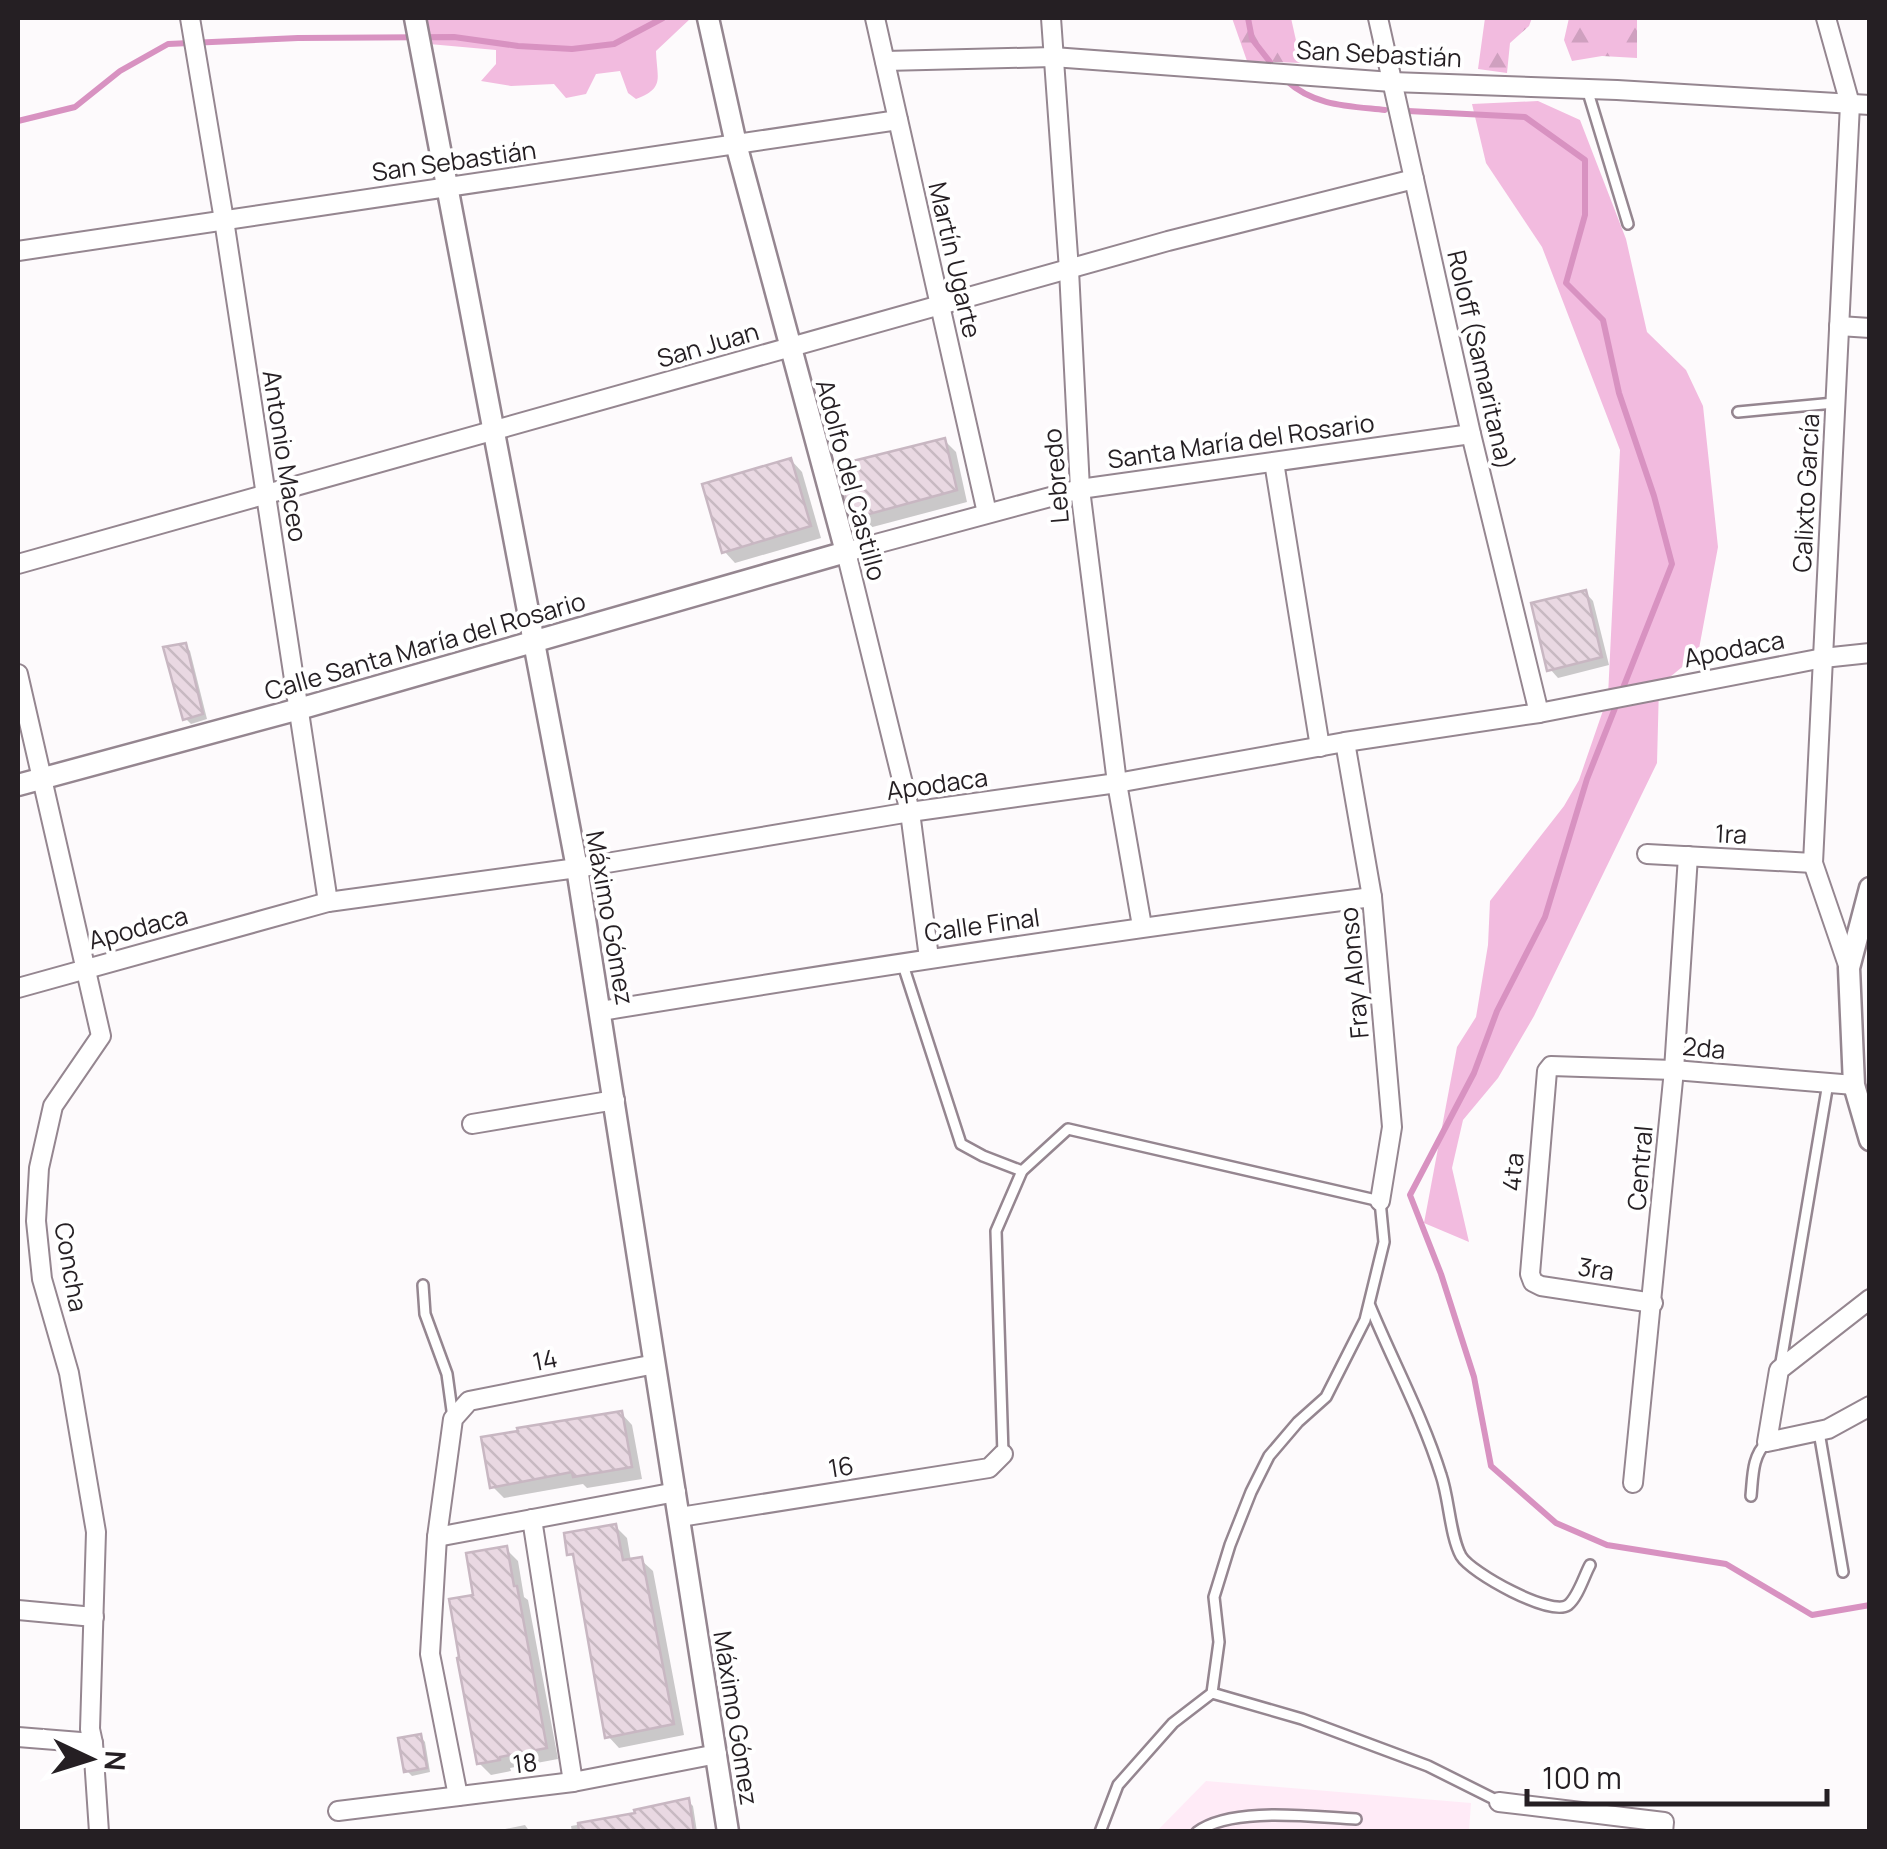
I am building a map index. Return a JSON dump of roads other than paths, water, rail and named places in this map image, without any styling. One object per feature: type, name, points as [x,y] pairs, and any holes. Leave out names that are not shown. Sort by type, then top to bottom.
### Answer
[{"type":"street","name":"Martín Ugarte","points":[[875,18],[988,513]]},
{"type":"street","name":"Lebredo","points":[[1051,18],[1080,488],[1117,783],[1142,926]]},
{"type":"street","name":"Roloff (Samaritana)","points":[[1378,18],[1539,713]]},
{"type":"street","name":"Calixto García","points":[[1826,18],[1860,105],[1838,326],[1813,863],[1849,968]]},
{"type":"street","name":"Máximo Gómez","points":[[416,19],[578,868],[728,1832]]},
{"type":"street","name":"Adolfo del Castillo","points":[[712,19],[736,144],[846,552],[910,812],[930,958]]},
{"type":"street","name":"Antonio Maceo","points":[[191,26],[328,902]]},
{"type":"street","name":"San Sebastián","points":[[886,61],[1053,57],[1392,82],[1860,105]]},
{"type":"street","name":"San Sebastián","points":[[18,250],[898,120]]},
{"type":"street","name":"San Juan","points":[[18,564],[1168,241],[1414,179]]},
{"type":"street","points":[[1838,326],[1870,328]]},
{"type":"street","name":"Santa María del Rosario","points":[[846,552],[1080,488],[1472,434]]},
{"type":"street","points":[[1274,462],[1320,747]]},
{"type":"street","name":"Calle Santa María del Rosario","points":[[18,785],[846,552]]},
{"type":"street","name":"Apodaca","points":[[18,988],[328,902],[578,868],[910,812],[1117,783],[1345,742],[1539,713],[1823,658],[1870,654]]},
{"type":"street","name":"Concha","points":[[18,674],[101,1038],[53,1106],[39,1168],[36,1221],[42,1278],[69,1373],[96,1532],[90,1729],[99,1832]]},
{"type":"street","name":"Fray Alonso","points":[[1345,742],[1372,897],[1392,1127],[1380,1201]]},
{"type":"street","name":"1ra","points":[[1647,854],[1813,863]]},
{"type":"street","name":"Central","points":[[1634,1483],[1674,1070],[1688,856]]},
{"type":"street","points":[[1870,888],[1849,968],[1854,1085],[1870,1140]]},
{"type":"street","name":"Calle Final","points":[[601,1011],[1142,926],[1372,897]]},
{"type":"street","name":"2da","points":[[1550,1066],[1674,1070],[1854,1085]]},
{"type":"street","name":"4ta","points":[[1533,1282],[1530,1274],[1550,1066]]},
{"type":"street","points":[[472,1124],[614,1100]]},
{"type":"street","name":"3ra","points":[[1533,1282],[1653,1303]]},
{"type":"street","points":[[1870,1298],[1779,1370],[1767,1442],[1818,1432],[1870,1406]]},
{"type":"street","name":"14","points":[[453,1419],[469,1401],[655,1364]]},
{"type":"street","points":[[453,1419],[437,1537],[430,1654],[458,1796]]},
{"type":"street","name":"16","points":[[680,1517],[989,1468],[1003,1454]]},
{"type":"street","points":[[437,1537],[676,1492]]},
{"type":"street","points":[[532,1519],[572,1782]]},
{"type":"street","points":[[18,1610],[94,1618]]},
{"type":"street","points":[[18,1737],[93,1743]]},
{"type":"street","name":"18","points":[[338,1811],[572,1782],[717,1754]]},
{"type":"street","points":[[1499,1802],[1664,1822],[1663,1832]]},
{"type":"lane","points":[[1586,89],[1628,224]]},
{"type":"lane","points":[[1738,412],[1835,403]]},
{"type":"lane","points":[[902,962],[961,1144],[1022,1171]]},
{"type":"lane","points":[[1779,1370],[1828,1083]]},
{"type":"lane","points":[[1003,1454],[996,1231],[1022,1171],[1068,1129],[1380,1201],[1384,1242],[1370,1306],[1347,1360],[1326,1397],[1269,1456],[1230,1545],[1214,1597],[1219,1642],[1212,1693],[1174,1723],[1118,1785],[1100,1832]]},
{"type":"lane","points":[[423,1285],[425,1314],[447,1374],[453,1419]]},
{"type":"lane","points":[[1370,1306],[1429,1440],[1461,1556],[1480,1574],[1518,1594],[1563,1607],[1571,1603],[1590,1564]]},
{"type":"lane","points":[[1818,1432],[1843,1572]]},
{"type":"lane","points":[[1751,1496],[1755,1463],[1767,1442]]},
{"type":"lane","points":[[1212,1693],[1302,1719],[1398,1754],[1499,1802]]},
{"type":"lane","points":[[1198,1832],[1208,1824],[1258,1815],[1356,1819]]},
{"type":"waterway","points":[[18,121],[75,107],[120,71],[168,44],[454,37],[572,49],[614,44],[663,18]]},
{"type":"waterway","points":[[1248,18],[1252,39],[1270,62]]},
{"type":"waterway","points":[[1287,81],[1320,100],[1385,110]]},
{"type":"waterway","points":[[1408,111],[1525,117],[1585,160],[1585,215],[1566,283],[1603,320],[1619,393],[1672,564],[1587,779],[1545,917],[1497,1011],[1474,1073],[1410,1195],[1441,1274],[1474,1377],[1491,1466],[1556,1523],[1607,1545],[1726,1564],[1812,1615],[1870,1605]]}]
